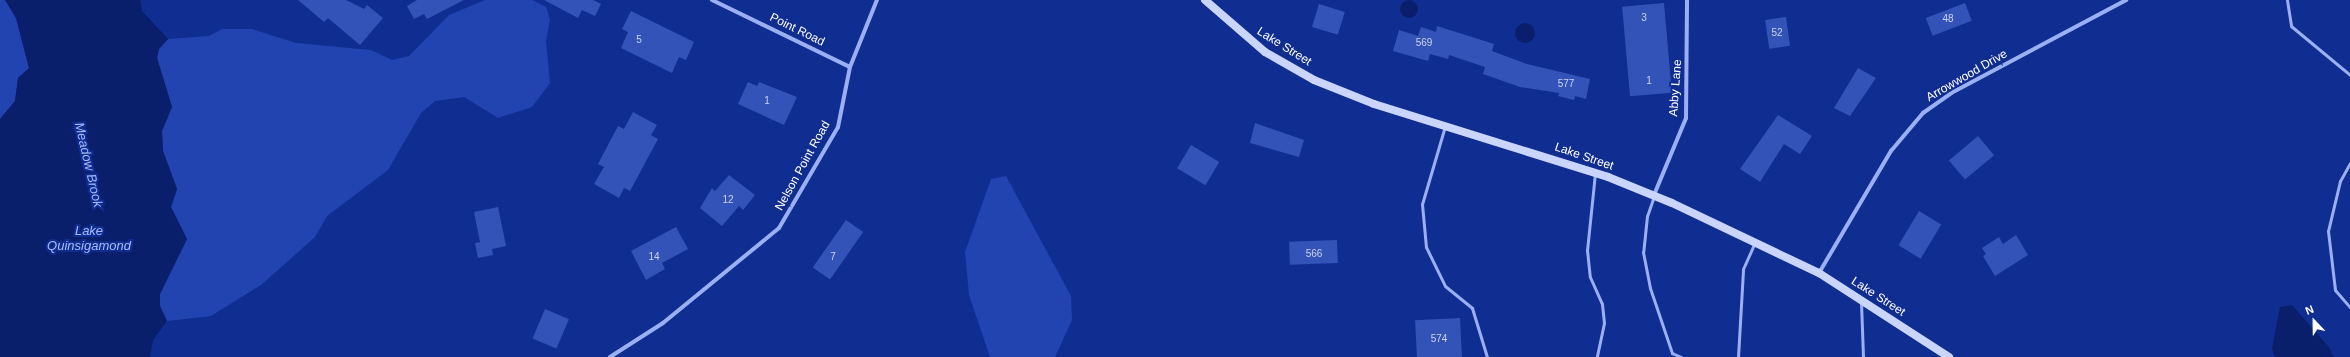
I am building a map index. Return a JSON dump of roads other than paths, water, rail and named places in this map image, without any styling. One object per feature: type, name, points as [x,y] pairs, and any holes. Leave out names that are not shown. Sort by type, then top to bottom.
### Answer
[{"type":"main road","name":"Lake Street","points":[[1205,0],[1253,43],[1297,71],[1357,98],[1445,124],[1595,173],[1654,196],[1755,242],[1818,273],[1949,357]]},
{"type":"street","name":"Point Road","points":[[712,0],[850,67]]},
{"type":"street","name":"Nelson Point Road","points":[[610,357],[664,323],[779,228],[838,127],[850,67],[877,0]]},
{"type":"street","name":"Abby Lane","points":[[1654,196],[1686,118],[1687,0]]},
{"type":"street","name":"Arrowwood Drive","points":[[1818,273],[1891,151],[1923,113],[1956,91],[2126,0]]},
{"type":"lane","points":[[2287,0],[2291,26],[2350,75]]},
{"type":"lane","points":[[1445,124],[1422,204],[1426,247],[1445,286],[1472,308],[1487,357]]},
{"type":"lane","points":[[2350,163],[2340,181],[2328,231],[2336,290],[2350,307]]},
{"type":"lane","points":[[1595,173],[1587,250],[1590,277],[1602,304],[1604,317],[1597,357]]},
{"type":"lane","points":[[1654,196],[1647,216],[1643,252],[1650,288],[1672,353],[1681,357]]},
{"type":"lane","points":[[1738,357],[1743,269],[1755,242]]},
{"type":"lane","points":[[1861,301],[1863,357]]},
{"type":"water","name":"Lake Quinsigamond","points":[[5,0],[140,0],[142,11],[168,39],[159,49],[157,58],[172,107],[162,131],[163,151],[177,189],[171,207],[187,239],[160,294],[160,306],[167,321],[153,340],[150,357],[0,357],[0,119],[15,101],[18,78],[29,68],[16,18]]},
{"type":"water","points":[[1405,0],[1413,0],[1418,5],[1416,16],[1413,18],[1405,18],[1400,13],[1400,5]]},
{"type":"water","points":[[1525,23],[1532,26],[1535,33],[1532,40],[1525,43],[1518,40],[1515,33],[1518,26]]},
{"type":"water","points":[[2292,305],[2329,347],[2334,357],[2275,357],[2272,349],[2280,307]]},
{"type":"water label","name":"Meadow Brook","points":[[88,165]]}]
